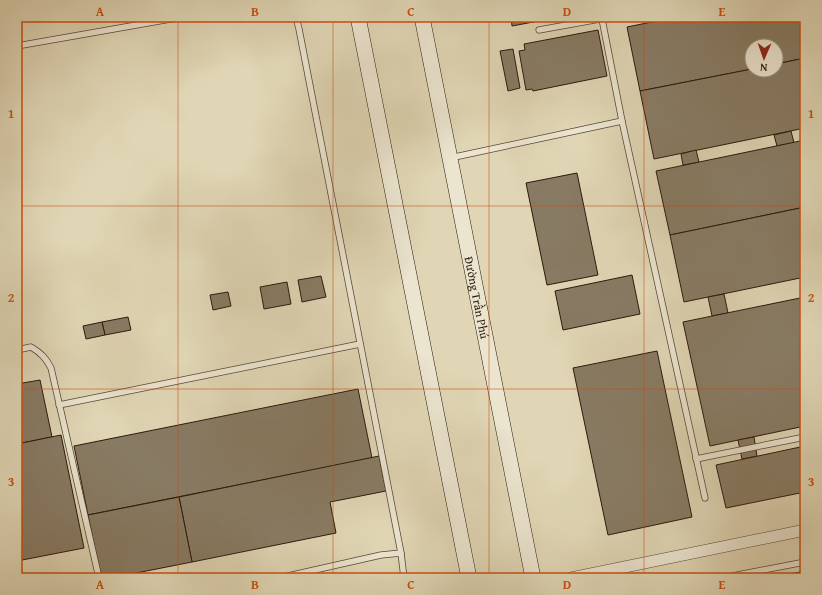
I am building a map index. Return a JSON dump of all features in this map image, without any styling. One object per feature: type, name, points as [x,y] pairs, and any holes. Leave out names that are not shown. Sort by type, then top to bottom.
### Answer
[{"type":"main road","points":[[358,17],[469,578]]},
{"type":"main road","name":"Đường Trần Phú","points":[[422,17],[533,578]]},
{"type":"street","points":[[571,578],[805,530]]},
{"type":"lane","points":[[17,46],[182,17]]},
{"type":"lane","points":[[296,17],[401,553],[404,578]]},
{"type":"lane","points":[[539,30],[611,17]]},
{"type":"lane","points":[[602,19],[622,121],[705,498]]},
{"type":"lane","points":[[450,158],[622,121]]},
{"type":"lane","points":[[59,405],[360,344]]},
{"type":"lane","points":[[17,350],[31,347],[40,352],[46,358],[51,368],[99,578]]},
{"type":"lane","points":[[696,459],[805,437]]},
{"type":"lane","points":[[279,578],[381,555],[401,553]]},
{"type":"lane","points":[[722,578],[805,562]]},
{"type":"building","points":[[511,17],[560,17],[512,26]]},
{"type":"building","points":[[676,17],[805,17],[805,58],[784,62],[784,38],[744,38],[744,71],[640,91],[627,27]]},
{"type":"building","points":[[598,30],[607,76],[533,91],[532,89],[526,90],[519,51],[525,50],[524,44]]},
{"type":"building","points":[[513,49],[520,88],[508,91],[500,51]]},
{"type":"building","points":[[805,58],[805,128],[654,159],[640,91],[744,71],[744,78],[784,78],[784,62]]},
{"type":"building","points":[[791,131],[794,143],[777,146],[774,135]]},
{"type":"building","points":[[805,140],[805,207],[670,235],[656,171]]},
{"type":"building","points":[[696,150],[699,162],[683,165],[681,154]]},
{"type":"building","points":[[577,173],[598,275],[547,285],[526,183]]},
{"type":"building","points":[[805,207],[805,277],[684,302],[670,235]]},
{"type":"building","points":[[632,275],[640,314],[563,330],[555,291]]},
{"type":"building","points":[[321,276],[326,297],[302,302],[298,280]]},
{"type":"building","points":[[287,282],[291,304],[264,309],[260,287]]},
{"type":"building","points":[[228,292],[231,306],[213,310],[210,295]]},
{"type":"building","points":[[724,294],[728,313],[712,316],[708,297]]},
{"type":"building","points":[[805,297],[805,426],[710,446],[683,322]]},
{"type":"building","points":[[128,317],[131,330],[105,335],[102,322]]},
{"type":"building","points":[[102,322],[105,335],[86,339],[83,326]]},
{"type":"building","points":[[657,351],[692,517],[608,535],[573,368]]},
{"type":"building","points":[[40,380],[52,437],[17,444],[17,384]]},
{"type":"building","points":[[358,389],[372,458],[88,515],[74,446]]},
{"type":"building","points":[[61,435],[84,548],[17,561],[17,444]]},
{"type":"building","points":[[754,437],[757,456],[742,459],[738,440]]},
{"type":"building","points":[[805,446],[805,492],[726,508],[716,465]]},
{"type":"building","points":[[379,456],[386,491],[330,502],[336,533],[192,562],[179,497]]},
{"type":"building","points":[[179,497],[192,562],[111,578],[101,578],[88,515]]},
{"type":"building","points":[[805,571],[805,578],[768,578]]}]
